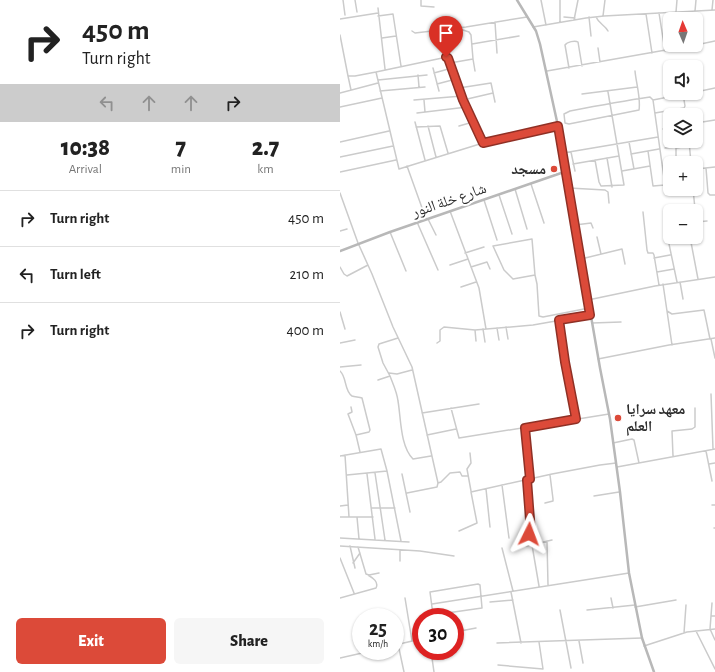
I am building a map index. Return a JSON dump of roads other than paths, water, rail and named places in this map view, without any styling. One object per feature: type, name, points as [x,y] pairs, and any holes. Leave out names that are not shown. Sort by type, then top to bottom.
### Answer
[{"type":"main road","points":[[516,0],[534,27],[547,71],[567,171],[590,315],[609,414],[617,467],[629,573],[644,646],[654,672]]},
{"type":"main road","name":"شارع خلة النور","points":[[340,251],[417,222],[567,171]]},
{"type":"street","points":[[343,0],[345,15]]},
{"type":"street","points":[[354,0],[356,12]]},
{"type":"street","points":[[421,0],[421,6],[434,7]]},
{"type":"street","points":[[540,0],[546,25]]},
{"type":"street","points":[[560,0],[560,22]]},
{"type":"street","points":[[574,19],[578,0]]},
{"type":"street","points":[[603,16],[604,0]]},
{"type":"street","points":[[677,0],[676,12],[715,10]]},
{"type":"street","points":[[695,11],[696,0]]},
{"type":"street","points":[[712,10],[713,0]]},
{"type":"street","points":[[378,8],[386,69]]},
{"type":"street","points":[[659,13],[663,38]]},
{"type":"street","points":[[534,27],[589,17],[663,13]]},
{"type":"street","points":[[340,19],[378,14],[393,14],[401,66]]},
{"type":"street","points":[[646,14],[652,53]]},
{"type":"street","points":[[412,31],[414,33],[460,28],[527,17]]},
{"type":"street","points":[[564,17],[574,19]]},
{"type":"street","points":[[589,17],[591,36]]},
{"type":"street","points":[[596,17],[599,24],[604,26],[608,32]]},
{"type":"street","points":[[495,22],[497,53]]},
{"type":"street","points":[[460,28],[470,33],[475,71]]},
{"type":"street","points":[[340,35],[351,90]]},
{"type":"street","points":[[382,38],[396,36]]},
{"type":"street","points":[[472,44],[519,36]]},
{"type":"street","points":[[569,68],[565,45],[575,41],[578,42],[582,66]]},
{"type":"street","points":[[703,43],[715,41]]},
{"type":"street","points":[[598,48],[600,62]]},
{"type":"street","points":[[547,71],[663,51]]},
{"type":"street","points":[[348,76],[376,72],[447,57],[463,100],[483,143]]},
{"type":"street","points":[[450,63],[473,58]]},
{"type":"street","points":[[433,68],[439,91]]},
{"type":"street","points":[[434,72],[452,68]]},
{"type":"street","points":[[635,71],[639,99],[640,108],[638,111],[570,124],[565,121],[564,114],[567,112],[609,104],[639,99],[650,97],[653,100],[663,98]]},
{"type":"street","points":[[376,72],[399,169],[483,143],[558,126]]},
{"type":"street","points":[[418,75],[419,87]]},
{"type":"street","points":[[378,80],[427,75]]},
{"type":"street","points":[[437,84],[456,79]]},
{"type":"street","points":[[340,93],[378,83]]},
{"type":"street","points":[[459,88],[491,83],[495,102]]},
{"type":"street","points":[[380,91],[426,87]]},
{"type":"street","points":[[582,94],[608,92],[637,87]]},
{"type":"street","points":[[703,91],[715,88]]},
{"type":"street","points":[[595,160],[600,186],[612,187],[624,185],[608,92]]},
{"type":"street","points":[[463,100],[493,93]]},
{"type":"street","points":[[414,100],[462,96]]},
{"type":"street","points":[[340,107],[382,98]]},
{"type":"street","points":[[424,100],[424,112]]},
{"type":"street","points":[[653,100],[663,166]]},
{"type":"street","points":[[655,113],[684,108],[684,100]]},
{"type":"street","points":[[417,113],[467,107]]},
{"type":"street","points":[[703,122],[715,120]]},
{"type":"street","points":[[414,122],[425,160]]},
{"type":"street","points":[[459,126],[473,122]]},
{"type":"street","points":[[428,126],[436,157]]},
{"type":"street","points":[[416,127],[440,126],[448,153]]},
{"type":"street","points":[[340,142],[390,131]]},
{"type":"street","points":[[563,153],[658,136]]},
{"type":"street","points":[[629,142],[634,169]]},
{"type":"street","points":[[340,157],[393,146]]},
{"type":"street","points":[[631,154],[660,149]]},
{"type":"street","points":[[648,151],[653,186],[663,184]]},
{"type":"street","points":[[572,152],[574,171]]},
{"type":"street","points":[[574,164],[619,156]]},
{"type":"street","points":[[607,158],[612,187]]},
{"type":"street","points":[[340,172],[396,160]]},
{"type":"street","points":[[408,166],[427,219],[436,235]]},
{"type":"street","points":[[622,171],[650,166]]},
{"type":"street","points":[[703,168],[715,167]]},
{"type":"street","points":[[706,168],[708,194],[715,195]]},
{"type":"street","points":[[530,184],[544,223]]},
{"type":"street","points":[[569,188],[605,190],[608,192],[609,203]]},
{"type":"street","points":[[515,189],[527,229]]},
{"type":"street","points":[[340,193],[358,243],[412,370],[438,483]]},
{"type":"street","points":[[499,195],[512,234]]},
{"type":"street","points":[[484,200],[497,240]]},
{"type":"street","points":[[450,211],[482,297],[486,329]]},
{"type":"street","points":[[642,212],[648,253],[653,253],[659,285]]},
{"type":"street","points":[[703,221],[707,221]]},
{"type":"street","points":[[417,222],[438,270]]},
{"type":"street","points":[[575,225],[591,223],[593,228]]},
{"type":"street","points":[[340,231],[347,229]]},
{"type":"street","points":[[390,232],[406,271]]},
{"type":"street","points":[[597,237],[602,254]]},
{"type":"street","points":[[535,275],[515,280],[511,278],[504,270],[494,246],[532,239],[539,316],[543,317],[589,308]]},
{"type":"street","points":[[669,244],[677,282]]},
{"type":"street","points":[[691,244],[698,279]]},
{"type":"street","points":[[465,253],[484,247]]},
{"type":"street","points":[[581,259],[622,249],[625,264]]},
{"type":"street","points":[[654,258],[671,255]]},
{"type":"street","points":[[450,265],[468,259]]},
{"type":"street","points":[[471,267],[487,262],[490,269]]},
{"type":"street","points":[[340,267],[347,276],[368,265]]},
{"type":"street","points":[[657,272],[674,269]]},
{"type":"street","points":[[588,300],[663,284],[715,277]]},
{"type":"street","points":[[461,287],[476,282]]},
{"type":"street","points":[[680,282],[683,299]]},
{"type":"street","points":[[663,284],[672,345]]},
{"type":"street","points":[[667,311],[672,314],[704,310],[715,358]]},
{"type":"street","points":[[340,312],[345,330]]},
{"type":"street","points":[[437,343],[440,341],[440,330],[442,328],[475,330],[590,315]]},
{"type":"street","points":[[559,320],[576,419]]},
{"type":"street","points":[[592,323],[621,322]]},
{"type":"street","points":[[506,327],[508,340]]},
{"type":"street","points":[[497,328],[499,340]]},
{"type":"street","points":[[483,329],[485,342]]},
{"type":"street","points":[[475,330],[476,341]]},
{"type":"street","points":[[398,338],[378,346],[383,363],[389,372],[398,400],[403,434],[408,451],[413,459],[432,456]]},
{"type":"street","points":[[598,360],[715,338]]},
{"type":"street","points":[[340,343],[355,340]]},
{"type":"street","points":[[340,367],[362,365]]},
{"type":"street","points":[[389,372],[397,374],[412,370]]},
{"type":"street","points":[[340,371],[343,374],[350,394],[362,398],[365,406],[370,431],[356,435]]},
{"type":"street","points":[[378,380],[390,376]]},
{"type":"street","points":[[617,467],[714,449],[711,394]]},
{"type":"street","points":[[421,414],[479,404]]},
{"type":"street","points":[[351,407],[352,412],[348,414],[356,435],[360,452]]},
{"type":"street","points":[[451,408],[459,438],[609,414]]},
{"type":"street","points":[[673,457],[672,431],[692,429],[695,427],[695,408]]},
{"type":"street","points":[[525,428],[530,479]]},
{"type":"street","points":[[426,435],[456,429]]},
{"type":"street","points":[[613,443],[634,439],[639,463]]},
{"type":"street","points":[[340,456],[381,449],[401,541]]},
{"type":"street","points":[[706,451],[712,481]]},
{"type":"street","points":[[459,531],[477,523],[467,467],[471,462],[470,453]]},
{"type":"street","points":[[345,455],[350,517]]},
{"type":"street","points":[[471,492],[550,474],[616,463]]},
{"type":"street","points":[[709,464],[715,463]]},
{"type":"street","points":[[347,475],[387,471]]},
{"type":"street","points":[[375,472],[385,540]]},
{"type":"street","points":[[406,493],[437,487],[438,483],[450,473],[460,472],[462,476],[468,476]]},
{"type":"street","points":[[367,473],[375,539]]},
{"type":"street","points":[[402,474],[410,512]]},
{"type":"street","points":[[545,503],[553,501],[550,474]]},
{"type":"street","points":[[522,535],[531,533],[527,480]]},
{"type":"street","points":[[502,485],[509,538]]},
{"type":"street","points":[[486,489],[490,527]]},
{"type":"street","points":[[594,496],[620,492]]},
{"type":"street","points":[[340,506],[349,505]]},
{"type":"street","points":[[372,508],[395,508]]},
{"type":"street","points":[[340,517],[373,517]]},
{"type":"street","points":[[357,517],[359,539]]},
{"type":"street","points":[[340,538],[409,542]]},
{"type":"street","points":[[526,546],[552,540]]},
{"type":"street","points":[[547,541],[548,585]]},
{"type":"street","points":[[532,545],[539,587]]},
{"type":"street","points":[[340,546],[420,551],[454,556]]},
{"type":"street","points":[[350,546],[355,568]]},
{"type":"street","points":[[340,598],[377,588],[375,580],[366,573],[358,547]]},
{"type":"street","points":[[502,548],[512,591],[521,643]]},
{"type":"street","points":[[400,550],[400,561]]},
{"type":"street","points":[[353,564],[360,553]]},
{"type":"street","points":[[340,558],[354,594]]},
{"type":"street","points":[[368,575],[379,573]]},
{"type":"street","points":[[432,604],[629,573]]},
{"type":"street","points":[[478,584],[480,585],[481,596],[482,608],[434,616],[430,592],[478,584]]},
{"type":"street","points":[[404,642],[412,640],[405,598]]},
{"type":"street","points":[[611,598],[614,608]]},
{"type":"street","points":[[490,602],[513,600]]},
{"type":"street","points":[[587,610],[635,606],[676,600]]},
{"type":"street","points":[[712,603],[710,630],[715,640]]},
{"type":"street","points":[[684,633],[686,605]]},
{"type":"street","points":[[560,610],[571,668]]},
{"type":"street","points":[[464,630],[476,628]]},
{"type":"street","points":[[644,646],[684,633],[715,629]]},
{"type":"street","points":[[696,631],[715,669]]},
{"type":"street","points":[[497,643],[642,638]]},
{"type":"street","points":[[579,641],[583,663]]},
{"type":"street","points":[[498,665],[543,671],[539,642]]},
{"type":"street","points":[[340,658],[352,655]]},
{"type":"street","points":[[400,660],[404,672]]},
{"type":"street","points":[[432,660],[434,672]]},
{"type":"place","name":"مسجد","points":[[554,169]]},
{"type":"place","name":"معهد سرايا العلم","points":[[618,418]]}]
